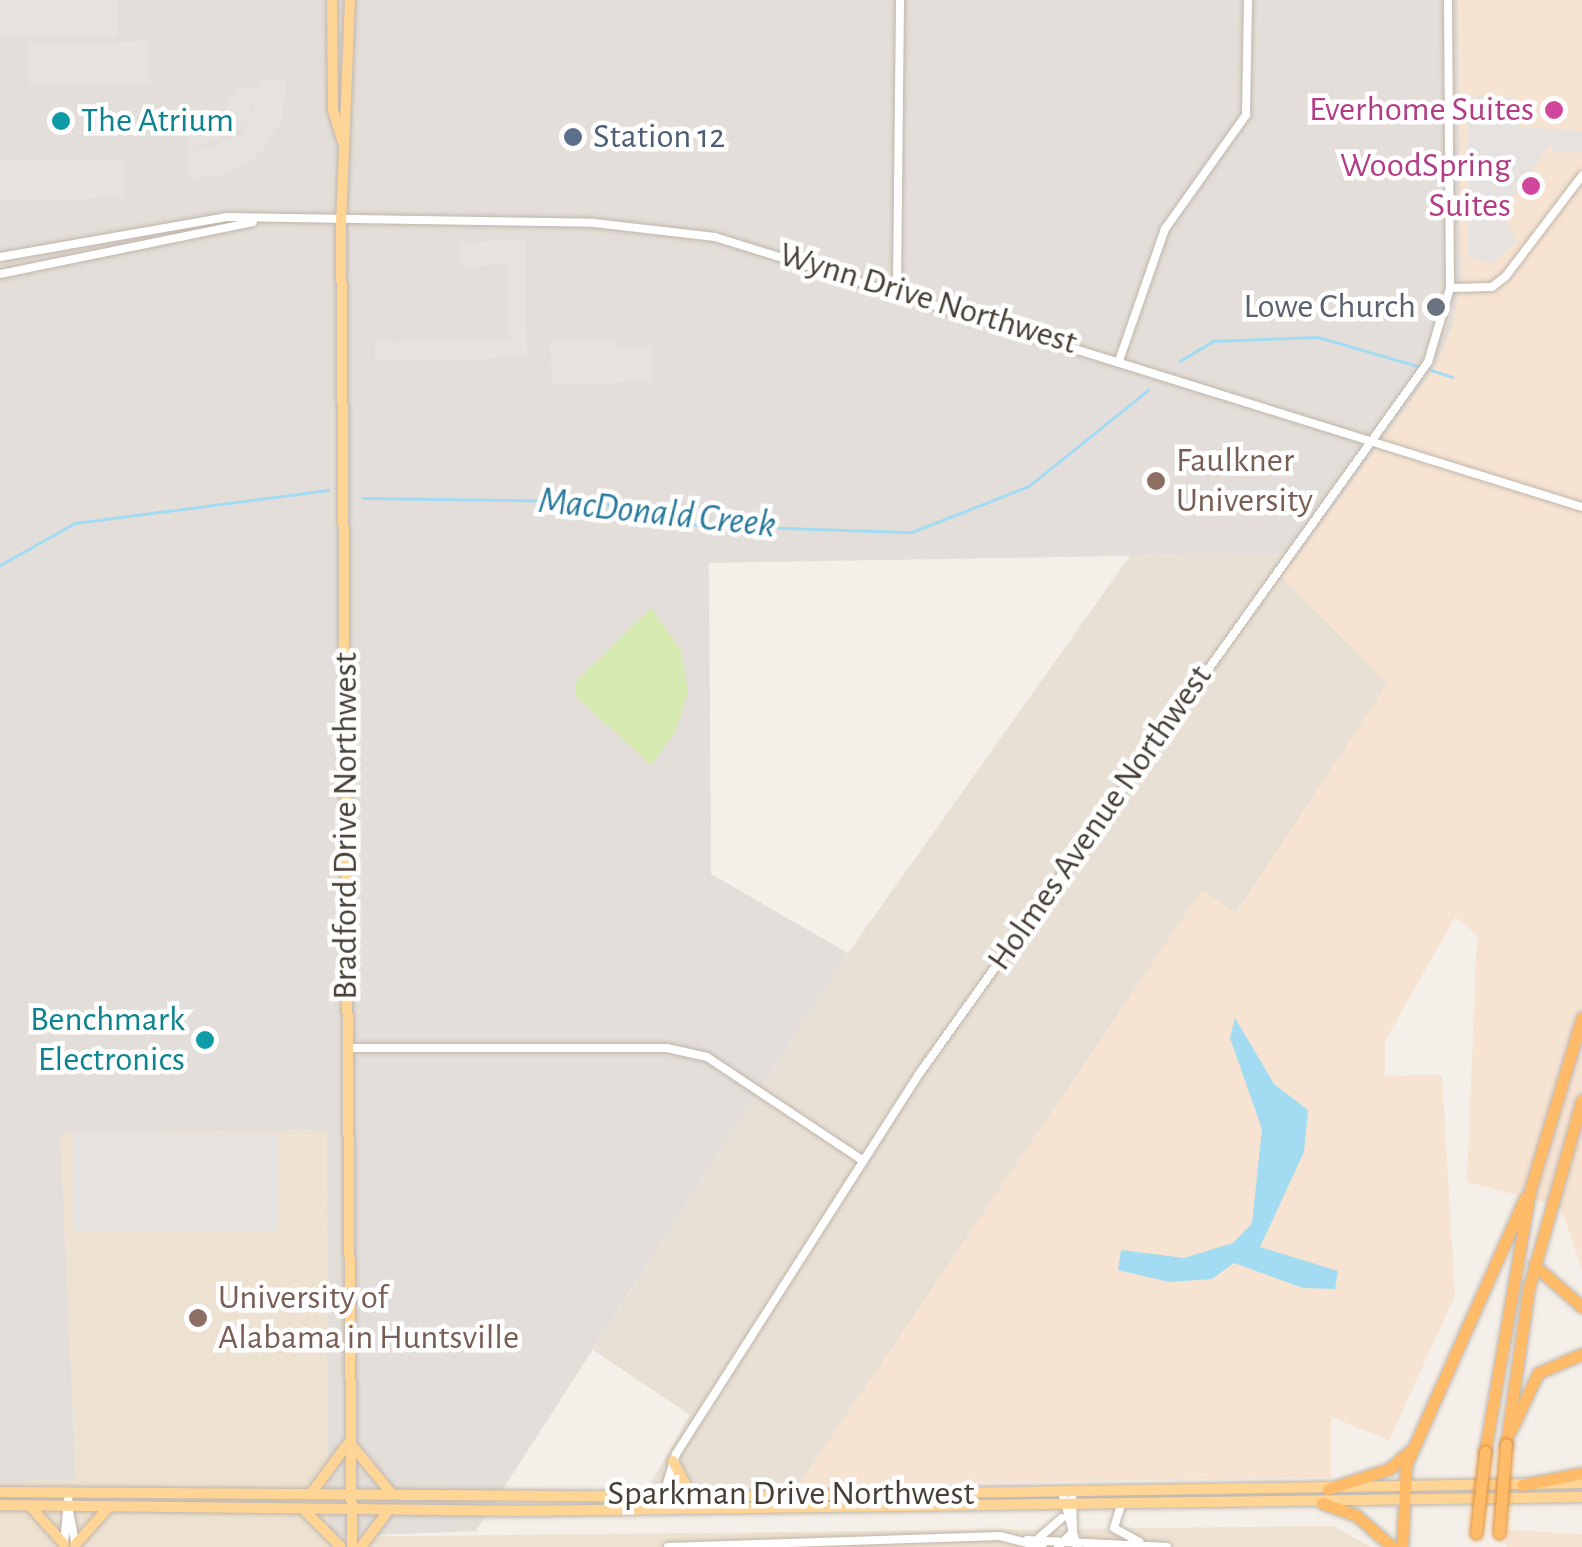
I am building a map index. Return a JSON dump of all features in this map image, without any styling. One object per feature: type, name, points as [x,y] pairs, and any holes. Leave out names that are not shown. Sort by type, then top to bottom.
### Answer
[{"type":"highway","points":[[1475,1547],[1485,1451],[1530,1190],[1582,1018]]},
{"type":"highway","points":[[1499,1540],[1506,1444],[1534,1265],[1582,1100]]},
{"type":"highway","points":[[1402,1547],[1413,1448],[1530,1190]]},
{"type":"highway","points":[[1534,1265],[1582,1307]]},
{"type":"highway","points":[[1506,1444],[1538,1373],[1582,1354]]},
{"type":"highway","points":[[1328,1488],[1388,1469],[1413,1448]]},
{"type":"highway","points":[[1522,1485],[1582,1472]]},
{"type":"highway","points":[[1322,1503],[1357,1516],[1392,1547]]},
{"type":"main road","name":"Bradford Drive Northwest","points":[[332,0],[333,110],[342,142]]},
{"type":"main road","name":"Bradford Drive Northwest","points":[[349,1510],[341,220],[350,0]]},
{"type":"main road","points":[[309,1493],[332,1476],[349,1441],[392,1494]]},
{"type":"main road","points":[[673,1460],[692,1497]]},
{"type":"main road","name":"Sparkman Drive Northwest","points":[[0,1492],[692,1497],[1582,1483]]},
{"type":"main road","name":"Sparkman Drive Northwest","points":[[0,1505],[306,1511],[1066,1510],[1121,1505],[1582,1496]]},
{"type":"main road","points":[[30,1505],[70,1546],[110,1507]]},
{"type":"main road","points":[[349,1510],[352,1547]]},
{"type":"main road","points":[[361,1547],[388,1510]]},
{"type":"main road","points":[[306,1511],[341,1547]]},
{"type":"street","points":[[897,287],[900,0]]},
{"type":"street","points":[[1120,358],[1164,230],[1246,115],[1248,0]]},
{"type":"street","name":"Holmes Avenue Northwest","points":[[660,1510],[660,1496],[673,1460],[862,1160],[1428,362],[1450,288],[1448,0]]},
{"type":"street","points":[[1450,288],[1492,287],[1506,276],[1582,176]]},
{"type":"street","name":"Wynn Drive Northwest","points":[[0,257],[226,217],[253,222]]},
{"type":"street","name":"Wynn Drive Northwest","points":[[0,274],[253,222],[341,220],[665,229],[897,287],[1582,506]]},
{"type":"street","points":[[348,1048],[667,1048],[707,1058],[862,1160]]},
{"type":"street","points":[[69,1492],[70,1546]]},
{"type":"street","points":[[1067,1492],[1066,1510],[1073,1543]]},
{"type":"street","points":[[1121,1505],[1114,1528],[1142,1543]]},
{"type":"street","points":[[1041,1542],[1066,1510]]},
{"type":"street","points":[[1066,1510],[1073,1543]]},
{"type":"street","points":[[668,1547],[1026,1540],[1167,1547]]},
{"type":"street","points":[[1058,1547],[1073,1543]]},
{"type":"shaded area","points":[[0,0],[1458,0],[1461,279],[1452,327],[1436,366],[1300,553],[709,563],[711,874],[848,953],[476,1531],[327,1537],[327,1130],[61,1134],[76,1481],[0,1481]]},
{"type":"shaded area","points":[[0,0],[118,0],[118,38],[0,38]]},
{"type":"shaded area","points":[[1458,0],[1582,0],[1582,1270],[1560,1206],[1467,1182],[1477,935],[1455,917],[1385,1041],[1385,1076],[1442,1075],[1455,1296],[1389,1440],[1331,1417],[1331,1477],[799,1485],[1202,890],[1236,913],[1387,684],[1282,577],[1436,366],[1452,327],[1461,279]]},
{"type":"shaded area","points":[[148,41],[149,84],[29,86],[28,43]]},
{"type":"shaded area","points":[[287,80],[281,122],[259,155],[229,174],[188,179],[187,154],[243,135],[261,81]]},
{"type":"shaded area","points":[[236,88],[258,88],[243,128],[188,150],[189,128],[221,120]]},
{"type":"shaded area","points":[[1477,96],[1515,97],[1520,127],[1582,131],[1582,152],[1553,152],[1551,144],[1503,209],[1516,242],[1491,264],[1468,256],[1468,103]]},
{"type":"shaded area","points":[[123,159],[124,198],[1,200],[0,161]]},
{"type":"shaded area","points":[[525,240],[527,358],[375,361],[375,342],[509,339],[508,265],[460,266],[460,242]]},
{"type":"shaded area","points":[[615,338],[615,347],[652,346],[653,382],[552,384],[550,340]]},
{"type":"shaded area","points":[[1300,553],[1283,577],[1388,684],[1235,914],[1202,891],[799,1485],[648,1488],[690,1415],[593,1350],[848,953],[1130,556]]},
{"type":"shaded area","name":"University of Alabama in Huntsville","points":[[327,1130],[328,1537],[1333,1526],[1371,1547],[0,1547],[0,1481],[76,1480],[60,1134]]},
{"type":"shaded area","points":[[73,1134],[278,1134],[278,1231],[73,1231]]},
{"type":"shaded area","points":[[1507,1530],[1582,1534],[1582,1547],[1506,1547]]},
{"type":"green space","points":[[651,608],[681,650],[688,693],[675,733],[651,765],[575,696],[576,681]]},
{"type":"water","points":[[1235,1018],[1274,1084],[1308,1110],[1304,1152],[1260,1247],[1338,1271],[1335,1289],[1303,1288],[1234,1263],[1212,1279],[1169,1282],[1118,1270],[1121,1250],[1184,1258],[1233,1243],[1252,1223],[1262,1129],[1230,1038]]},
{"type":"waterway","name":"MacDonald Creek","points":[[1180,361],[1213,341],[1318,337],[1418,366]]},
{"type":"waterway","name":"MacDonald Creek","points":[[1431,370],[1452,377]]},
{"type":"waterway","name":"MacDonald Creek","points":[[363,498],[592,501],[696,525],[912,532],[1029,486],[1148,390]]},
{"type":"waterway","name":"MacDonald Creek","points":[[0,565],[75,523],[328,490]]},
{"type":"place","name":"Everhome Suites","points":[[1554,110]]},
{"type":"place","name":"The Atrium","points":[[61,121]]},
{"type":"place","name":"Station 12","points":[[573,137]]},
{"type":"place","name":"WoodSpring Suites","points":[[1531,186]]},
{"type":"place","name":"Lowe Church","points":[[1436,307]]},
{"type":"place","name":"Faulkner University","points":[[1156,481]]},
{"type":"place","name":"Benchmark Electronics","points":[[205,1040]]},
{"type":"place","name":"University of Alabama in Huntsville","points":[[198,1318]]}]
